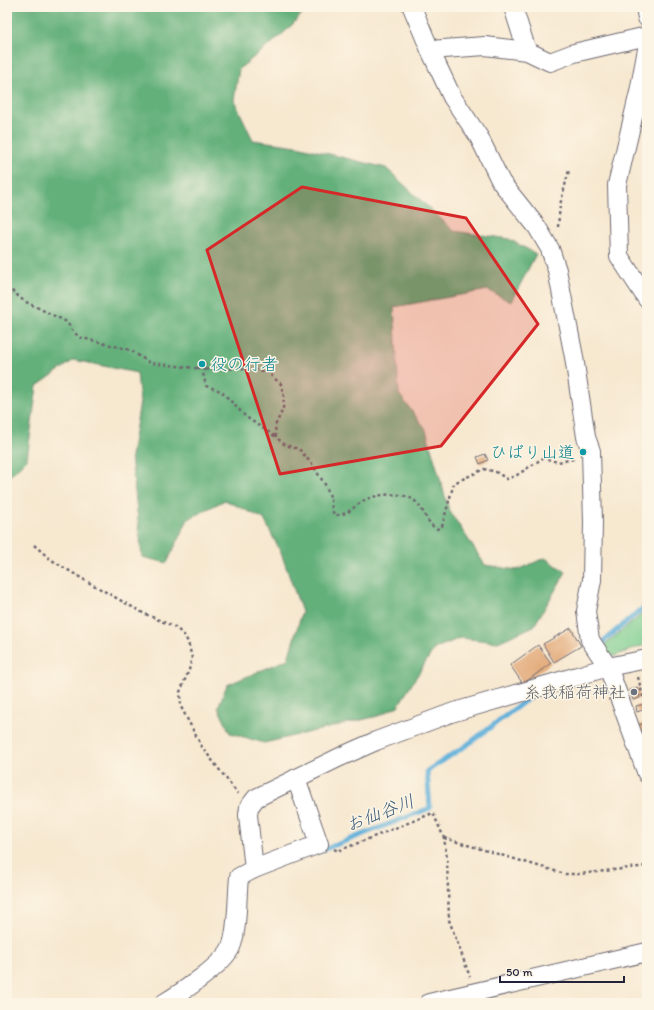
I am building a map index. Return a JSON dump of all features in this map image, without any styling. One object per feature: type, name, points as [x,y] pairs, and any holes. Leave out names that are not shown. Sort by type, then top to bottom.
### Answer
[{"type":"street","points":[[412,7],[452,97],[479,137],[501,182],[537,226],[550,250],[557,270],[574,357],[586,437],[591,451],[593,522],[592,580],[586,611],[590,640],[608,667],[647,774]]},
{"type":"street","points":[[513,7],[527,51]]},
{"type":"street","points":[[645,7],[647,18]]},
{"type":"street","points":[[430,50],[485,46],[527,51],[550,62],[574,53],[647,36]]},
{"type":"street","points":[[647,49],[639,92],[617,185],[619,256],[647,299]]},
{"type":"street","points":[[254,869],[248,815],[249,807],[256,798],[376,741],[451,714],[608,667],[645,667]]},
{"type":"street","points":[[164,1003],[179,994],[211,970],[231,948],[234,937],[238,877],[254,869],[319,844],[296,778]]},
{"type":"street","points":[[429,1003],[647,952]]},
{"type":"path","points":[[557,233],[560,205],[569,170]]},
{"type":"path","points":[[7,287],[24,301],[68,322],[72,330],[79,337],[130,350],[150,362],[213,370],[238,368],[267,372],[281,384],[284,397],[283,409],[275,426],[276,437]]},
{"type":"path","points":[[198,368],[200,363],[203,362],[206,364],[204,369],[206,386],[221,391],[246,417],[276,437],[285,445],[299,449],[312,463],[326,486],[331,499],[332,511],[335,515],[347,513],[367,499],[378,496],[403,495],[412,498],[420,505],[432,526],[437,529],[442,526],[454,482],[484,469],[496,472],[507,479],[517,475],[543,458],[558,462],[579,458]]},
{"type":"path","points":[[34,546],[50,559],[81,578],[143,613],[175,627],[184,635],[188,642],[192,658],[190,670],[180,692],[181,707],[202,747],[228,782],[238,794],[253,802]]},
{"type":"path","points":[[643,697],[638,676],[645,667]]},
{"type":"path","points":[[319,844],[338,851],[433,813],[444,838],[447,858],[449,920],[476,992]]},
{"type":"path","points":[[444,838],[566,874],[580,874],[647,866]]},
{"type":"highlighted area","points":[[302,187],[466,218],[538,324],[441,446],[280,474],[207,250]]},
{"type":"green space","points":[[7,7],[200,7],[208,9],[211,7],[307,7],[284,33],[239,69],[234,100],[253,140],[297,146],[386,168],[454,231],[509,239],[536,254],[511,302],[488,290],[394,307],[399,394],[426,430],[449,510],[485,565],[517,570],[545,558],[566,572],[534,626],[498,642],[460,638],[434,649],[398,706],[378,716],[264,743],[230,733],[218,707],[227,685],[288,659],[302,612],[281,553],[264,519],[225,500],[188,519],[167,563],[142,557],[131,456],[140,402],[137,373],[74,360],[37,386],[27,459],[7,479]]},
{"type":"green space","points":[[647,610],[647,644],[611,657],[602,647]]},
{"type":"building","points":[[485,454],[488,460],[480,464],[477,457]]},
{"type":"building","points":[[571,628],[581,646],[554,662],[543,644]]},
{"type":"building","points":[[538,645],[551,663],[523,684],[510,665]]},
{"type":"building","points":[[638,688],[640,698],[633,700],[630,690]]},
{"type":"building","points":[[644,704],[645,709],[637,712],[636,706]]},
{"type":"building","points":[[647,722],[647,738],[643,739],[639,725]]},
{"type":"waterway","points":[[600,644],[647,605]]},
{"type":"waterway","name":"お仙谷川","points":[[320,851],[430,808],[427,771],[467,745],[530,697]]},
{"type":"place","name":"役の行者","points":[[202,364]]},
{"type":"place","name":"ひばり山道","points":[[583,452]]},
{"type":"place","name":"糸我稲荷神社","points":[[634,692]]}]
